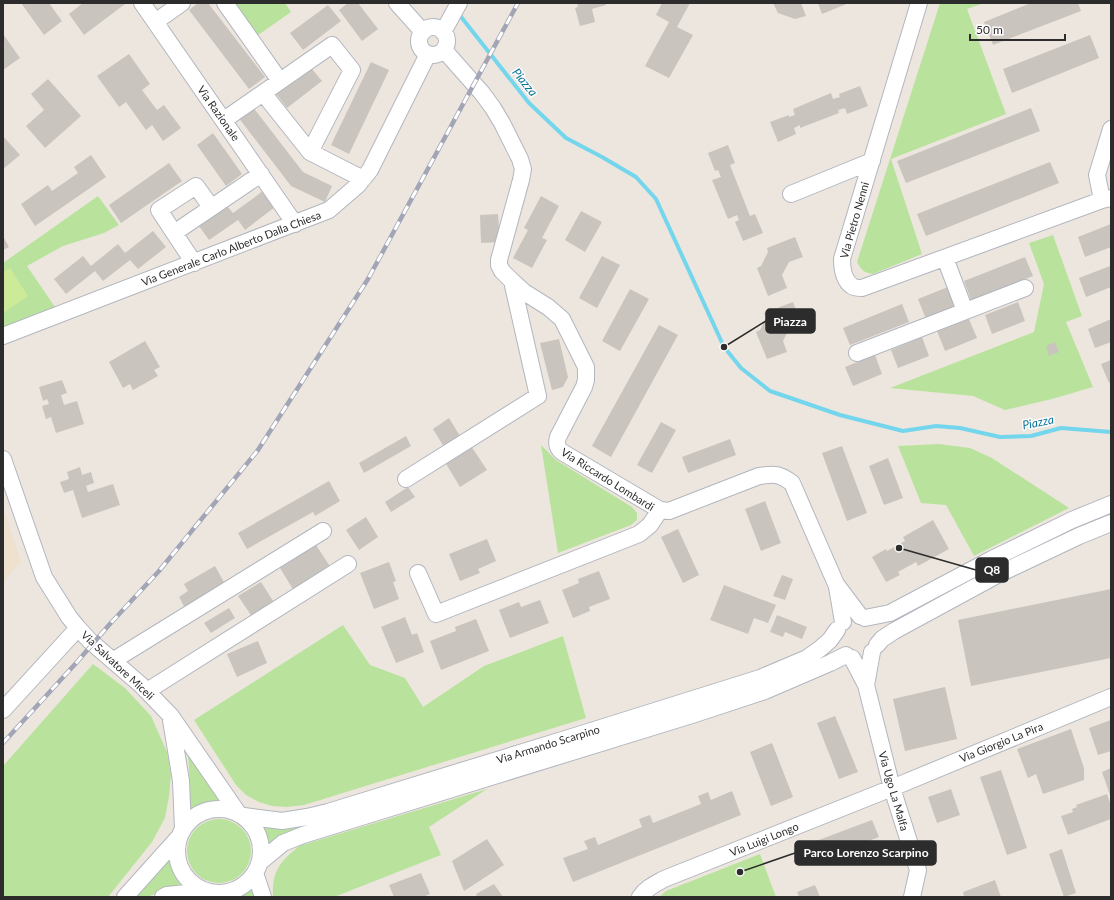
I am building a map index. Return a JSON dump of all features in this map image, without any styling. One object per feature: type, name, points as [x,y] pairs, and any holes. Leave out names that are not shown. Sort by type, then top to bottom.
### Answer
[{"type":"street","name":"Via Razionale","points":[[142,3],[296,224]]},
{"type":"street","points":[[155,22],[182,3]]},
{"type":"street","points":[[225,3],[280,81]]},
{"type":"street","points":[[397,3],[423,32]]},
{"type":"street","points":[[446,26],[447,38],[444,50],[441,53],[432,55],[424,51],[420,44],[423,32],[427,29],[440,29],[446,26],[459,3]]},
{"type":"street","name":"Via Pietro Nenni","points":[[919,3],[842,259],[842,271],[846,280],[852,286],[862,288],[1107,199]]},
{"type":"street","points":[[224,120],[332,45],[352,70],[310,152]]},
{"type":"street","name":"Via Riccardo Lombardi","points":[[444,50],[482,93],[493,108],[520,159],[523,169],[499,260],[499,265],[502,271],[524,292],[548,307],[562,319],[586,367],[586,380],[584,387],[558,438],[558,449],[660,510],[669,511],[759,476],[774,474],[783,477],[792,483],[836,584],[863,617]]},
{"type":"street","name":"Via Generale Carlo Alberto Dalla Chiesa","points":[[3,336],[329,210],[358,186],[370,170],[428,54]]},
{"type":"street","points":[[263,93],[310,152],[363,179]]},
{"type":"street","points":[[1107,199],[1097,175],[1111,129]]},
{"type":"street","points":[[791,194],[872,161]]},
{"type":"street","points":[[174,233],[261,174]]},
{"type":"street","points":[[194,263],[159,210],[196,186],[211,207]]},
{"type":"street","points":[[944,258],[965,311]]},
{"type":"street","points":[[406,479],[538,396],[512,281]]},
{"type":"street","points":[[857,353],[1025,288]]},
{"type":"street","name":"Via Salvatore Miceli","points":[[3,459],[44,577],[69,617],[90,641],[114,660],[171,716],[241,815]]},
{"type":"street","points":[[1111,504],[1072,520],[992,559],[890,613],[863,617],[855,616],[846,619],[840,626],[836,642],[838,647],[849,657],[866,657],[882,639],[894,631],[1000,574],[1079,536],[1111,523]]},
{"type":"street","points":[[418,573],[436,614],[639,534],[650,524],[660,510]]},
{"type":"street","points":[[114,660],[323,531]]},
{"type":"street","points":[[147,691],[348,564]]},
{"type":"street","name":"Via Riccardo Lombardi","points":[[836,584],[840,626]]},
{"type":"street","points":[[863,617],[876,627],[878,639],[874,649]]},
{"type":"street","name":"Via Armando Scarpino","points":[[241,815],[282,821],[314,815],[691,700],[760,678],[807,658],[830,640],[840,626]]},
{"type":"street","points":[[3,710],[78,628]]},
{"type":"street","name":"Via Ugo La Malfa","points":[[866,685],[874,649]]},
{"type":"street","name":"Via Ugo La Malfa","points":[[849,657],[866,685],[892,788],[918,870],[912,897]]},
{"type":"street","name":"Via Armando Scarpino","points":[[258,867],[283,843],[303,835],[765,691],[830,663],[849,657]]},
{"type":"street","name":"Via Giorgio La Pira","points":[[892,788],[1111,697]]},
{"type":"street","points":[[171,716],[181,781],[181,833],[177,851],[179,864],[185,876],[195,886],[216,894]]},
{"type":"street","name":"Via Luigi Longo","points":[[640,897],[652,886],[664,879],[892,788]]},
{"type":"street","points":[[125,897],[181,833],[191,819],[202,812],[214,809],[227,809],[241,815],[253,826],[259,837],[261,849],[258,867],[263,897]]},
{"type":"street","points":[[163,897],[216,894],[235,890],[250,880],[258,867]]},
{"type":"shaded area","points":[[3,508],[21,561],[3,582]]},
{"type":"green space","points":[[231,3],[285,3],[291,12],[251,40]]},
{"type":"green space","points":[[940,3],[984,3],[967,9],[1006,114],[891,159],[922,254],[870,274],[863,271],[857,262]]},
{"type":"green space","points":[[98,196],[119,225],[104,233],[63,246],[27,266],[55,307],[3,327],[3,263]]},
{"type":"green space","points":[[1053,235],[1082,316],[1066,322],[1093,387],[1052,399],[1005,410],[973,396],[890,388],[1034,332],[1044,284],[1029,243]]},
{"type":"green space","points":[[10,268],[28,296],[3,313],[3,272]]},
{"type":"green space","points":[[939,444],[970,448],[992,458],[1069,508],[974,556],[946,505],[921,503],[898,446]]},
{"type":"green space","points":[[541,445],[556,460],[632,507],[637,513],[637,520],[631,525],[558,553]]},
{"type":"green space","points":[[343,625],[370,665],[405,678],[423,707],[484,666],[563,636],[586,718],[304,805],[287,807],[272,806],[259,802],[246,795],[236,785],[194,720]]},
{"type":"green space","points":[[93,664],[125,688],[151,716],[167,752],[171,775],[165,818],[152,842],[108,897],[3,897],[3,766]]},
{"type":"green space","points":[[187,749],[222,804],[205,806],[190,814],[187,812],[190,781]]},
{"type":"green space","points":[[487,789],[429,827],[441,855],[334,897],[273,897],[274,880],[278,867],[299,846]]},
{"type":"green space","points":[[213,819],[225,819],[242,828],[249,839],[251,851],[249,863],[242,874],[225,883],[213,883],[201,878],[192,869],[187,857],[187,845],[192,833],[201,824]]},
{"type":"green space","points":[[258,824],[306,825],[282,836],[266,850],[263,836]]},
{"type":"green space","points":[[172,852],[177,872],[190,888],[165,890],[147,897],[133,897]]},
{"type":"green space","points":[[760,854],[776,897],[659,897],[666,891]]},
{"type":"green space","points":[[252,884],[256,897],[232,897],[239,894]]},
{"type":"building","points":[[21,3],[49,3],[62,21],[44,35]]},
{"type":"building","points":[[83,3],[125,4],[84,35],[69,14]]},
{"type":"building","points":[[198,3],[208,3],[265,77],[249,89],[189,10]]},
{"type":"building","points":[[348,3],[358,3],[378,29],[362,41],[339,10]]},
{"type":"building","points":[[577,3],[605,3],[606,5],[592,9],[595,22],[580,26],[575,8],[578,7]]},
{"type":"building","points":[[662,3],[690,3],[677,27],[693,35],[669,78],[645,66],[669,22],[656,15]]},
{"type":"building","points":[[773,3],[801,3],[806,16],[795,19],[778,13]]},
{"type":"building","points":[[818,3],[849,3],[822,14]]},
{"type":"building","points":[[1031,3],[1078,3],[1081,11],[993,45],[984,22]]},
{"type":"building","points":[[328,5],[341,21],[303,50],[290,33]]},
{"type":"building","points":[[3,34],[20,58],[3,70]]},
{"type":"building","points":[[1090,35],[1099,58],[1012,93],[1003,69]]},
{"type":"building","points":[[129,54],[150,84],[142,90],[157,110],[164,105],[181,128],[163,141],[152,125],[146,130],[126,102],[119,107],[97,76]]},
{"type":"building","points":[[371,62],[389,70],[349,154],[331,145]]},
{"type":"building","points":[[307,63],[322,81],[287,108],[273,90]]},
{"type":"building","points":[[48,79],[81,116],[45,148],[26,126],[44,110],[31,94]]},
{"type":"building","points":[[860,86],[868,106],[847,114],[845,108],[838,110],[839,113],[800,128],[800,125],[794,128],[796,134],[778,142],[770,122],[789,115],[789,117],[795,115],[793,109],[831,93],[833,99],[840,97],[839,94]]},
{"type":"building","points":[[252,106],[303,172],[332,186],[325,202],[291,186],[238,117]]},
{"type":"building","points":[[1031,108],[1040,131],[906,183],[897,161]]},
{"type":"building","points":[[213,133],[242,174],[226,186],[197,145]]},
{"type":"building","points":[[3,136],[20,155],[3,169]]},
{"type":"building","points":[[728,145],[735,163],[730,165],[750,216],[755,214],[763,233],[743,241],[735,222],[739,220],[737,215],[728,219],[712,180],[721,177],[718,170],[715,171],[708,153]]},
{"type":"building","points":[[91,155],[106,177],[35,226],[21,204],[48,185],[52,191],[78,173],[74,167]]},
{"type":"building","points":[[1050,162],[1059,183],[926,236],[917,214]]},
{"type":"building","points":[[169,163],[182,181],[121,223],[109,205]]},
{"type":"building","points":[[263,191],[275,207],[245,230],[238,220],[209,240],[199,226],[227,206],[233,213]]},
{"type":"building","points":[[541,196],[559,206],[542,238],[547,240],[532,268],[513,258],[528,230],[524,228]]},
{"type":"building","points":[[581,211],[602,222],[585,252],[565,240]]},
{"type":"building","points":[[498,214],[500,242],[481,243],[480,215]]},
{"type":"building","points":[[1111,224],[1111,247],[1085,257],[1078,237]]},
{"type":"building","points":[[153,231],[166,247],[138,269],[130,260],[103,281],[95,271],[66,294],[54,279],[83,256],[91,266],[118,244],[125,253]]},
{"type":"building","points":[[3,236],[9,247],[3,250]]},
{"type":"building","points":[[795,237],[803,257],[789,262],[782,275],[787,288],[768,296],[757,268],[761,266],[768,252],[767,248]]},
{"type":"building","points":[[602,256],[620,265],[597,308],[579,298]]},
{"type":"building","points":[[1025,257],[1033,276],[971,300],[964,281]]},
{"type":"building","points":[[1110,266],[1111,287],[1086,297],[1079,278]]},
{"type":"building","points":[[948,287],[956,307],[926,319],[918,299]]},
{"type":"building","points":[[630,289],[649,299],[620,351],[602,341]]},
{"type":"building","points":[[793,302],[801,323],[790,327],[783,341],[787,352],[767,359],[756,332],[760,330],[766,318],[764,313]]},
{"type":"building","points":[[1018,302],[1025,321],[992,334],[985,315]]},
{"type":"building","points":[[902,304],[909,322],[850,345],[843,328]]},
{"type":"building","points":[[969,319],[977,338],[945,351],[937,331]]},
{"type":"building","points":[[1111,319],[1111,342],[1095,348],[1088,329]]},
{"type":"building","points":[[659,325],[678,335],[611,457],[592,446]]},
{"type":"building","points":[[922,337],[929,356],[898,368],[891,350]]},
{"type":"building","points":[[559,339],[568,377],[563,387],[552,390],[540,343]]},
{"type":"building","points":[[145,341],[160,367],[154,370],[158,376],[133,390],[130,384],[123,388],[109,362]]},
{"type":"building","points":[[1055,342],[1059,352],[1049,356],[1046,346]]},
{"type":"building","points":[[875,355],[882,374],[853,386],[845,367]]},
{"type":"building","points":[[1111,360],[1111,383],[1109,383],[1101,364]]},
{"type":"building","points":[[62,380],[67,393],[61,395],[64,405],[77,401],[84,424],[56,433],[51,417],[46,419],[42,406],[49,404],[47,399],[43,401],[39,387]]},
{"type":"building","points":[[449,418],[460,436],[444,447],[433,429]]},
{"type":"building","points":[[661,422],[676,430],[652,473],[637,465]]},
{"type":"building","points":[[406,436],[411,446],[364,473],[359,463]]},
{"type":"building","points":[[730,439],[736,455],[688,473],[682,457]]},
{"type":"building","points":[[471,446],[487,470],[460,487],[445,462]]},
{"type":"building","points":[[842,446],[867,513],[847,521],[822,453]]},
{"type":"building","points":[[888,458],[903,498],[884,505],[869,466]]},
{"type":"building","points":[[80,467],[82,475],[91,472],[94,483],[86,486],[88,492],[113,484],[120,505],[82,518],[73,490],[64,493],[60,482],[69,479],[67,472]]},
{"type":"building","points":[[329,481],[340,501],[315,516],[313,512],[247,549],[238,533]]},
{"type":"building","points":[[408,487],[415,497],[391,512],[385,502]]},
{"type":"building","points":[[765,501],[781,543],[761,551],[745,509]]},
{"type":"building","points":[[366,517],[378,537],[359,550],[346,530]]},
{"type":"building","points":[[933,520],[949,549],[918,566],[916,562],[898,572],[900,575],[886,582],[872,557],[905,541],[903,537]]},
{"type":"building","points":[[678,529],[699,575],[683,583],[661,537]]},
{"type":"building","points":[[487,539],[496,561],[478,569],[480,573],[460,581],[449,554]]},
{"type":"building","points":[[316,545],[331,568],[294,591],[280,568]]},
{"type":"building","points":[[389,562],[396,581],[393,582],[399,599],[374,609],[360,573]]},
{"type":"building","points":[[215,566],[225,584],[185,608],[179,597],[188,591],[184,584]]},
{"type":"building","points":[[599,571],[610,599],[589,607],[590,611],[573,618],[562,590],[579,583],[578,579]]},
{"type":"building","points":[[782,575],[793,579],[785,600],[773,596]]},
{"type":"building","points":[[261,582],[275,604],[253,618],[238,596]]},
{"type":"building","points":[[724,585],[776,605],[768,623],[754,618],[748,634],[710,620]]},
{"type":"building","points":[[1111,589],[1111,658],[971,686],[958,620]]},
{"type":"building","points":[[540,600],[549,623],[510,638],[499,610],[519,602],[521,607]]},
{"type":"building","points":[[229,608],[235,618],[211,633],[204,623]]},
{"type":"building","points":[[777,615],[807,627],[802,639],[785,632],[783,637],[770,632]]},
{"type":"building","points":[[405,617],[412,635],[417,633],[424,652],[396,663],[381,627]]},
{"type":"building","points":[[476,619],[489,651],[441,670],[430,641],[456,631],[455,627]]},
{"type":"building","points":[[258,641],[267,663],[237,677],[227,654]]},
{"type":"building","points":[[945,687],[957,739],[905,751],[893,699]]},
{"type":"building","points":[[835,716],[858,772],[839,779],[817,723]]},
{"type":"building","points":[[1111,720],[1111,751],[1098,755],[1089,728]]},
{"type":"building","points":[[1071,729],[1084,768],[1084,780],[1043,794],[1036,774],[1028,778],[1017,749]]},
{"type":"building","points":[[772,743],[793,797],[771,806],[750,752]]},
{"type":"building","points":[[1111,768],[1111,798],[1102,772]]},
{"type":"building","points":[[1001,770],[1027,848],[1007,855],[980,777]]},
{"type":"building","points":[[951,789],[960,815],[937,823],[928,797]]},
{"type":"building","points":[[732,791],[741,815],[573,882],[563,858],[588,849],[584,841],[595,837],[598,845],[642,827],[639,819],[650,815],[653,823],[701,804],[698,796],[708,792],[711,800]]},
{"type":"building","points":[[1107,794],[1111,806],[1111,819],[1068,835],[1061,816],[1073,812],[1072,809],[1077,807],[1076,805]]},
{"type":"building","points":[[872,820],[879,837],[823,858],[816,841]]},
{"type":"building","points":[[487,839],[504,865],[464,891],[452,861]]},
{"type":"building","points":[[1062,849],[1076,893],[1064,897],[1049,854]]},
{"type":"building","points":[[421,873],[430,894],[423,897],[394,897],[389,885]]},
{"type":"building","points":[[995,880],[1001,897],[964,897],[963,892]]},
{"type":"building","points":[[494,884],[503,897],[477,897],[476,894]]},
{"type":"building","points":[[815,885],[820,897],[799,897],[797,892]]},
{"type":"waterway","name":"Piazza","points":[[458,13],[529,103],[566,138],[636,177],[656,199],[724,347],[741,368],[770,391],[840,415],[903,431],[936,426],[960,428],[1000,437],[1031,436],[1061,428],[1111,432]]},
{"type":"railway","points":[[3,743],[159,571],[258,450],[368,279],[518,3]]},
{"type":"place","name":"Piazza","points":[[724,347]]},
{"type":"place","name":"Q8","points":[[899,548]]},
{"type":"place","name":"Parco Lorenzo Scarpino","points":[[740,872]]}]
